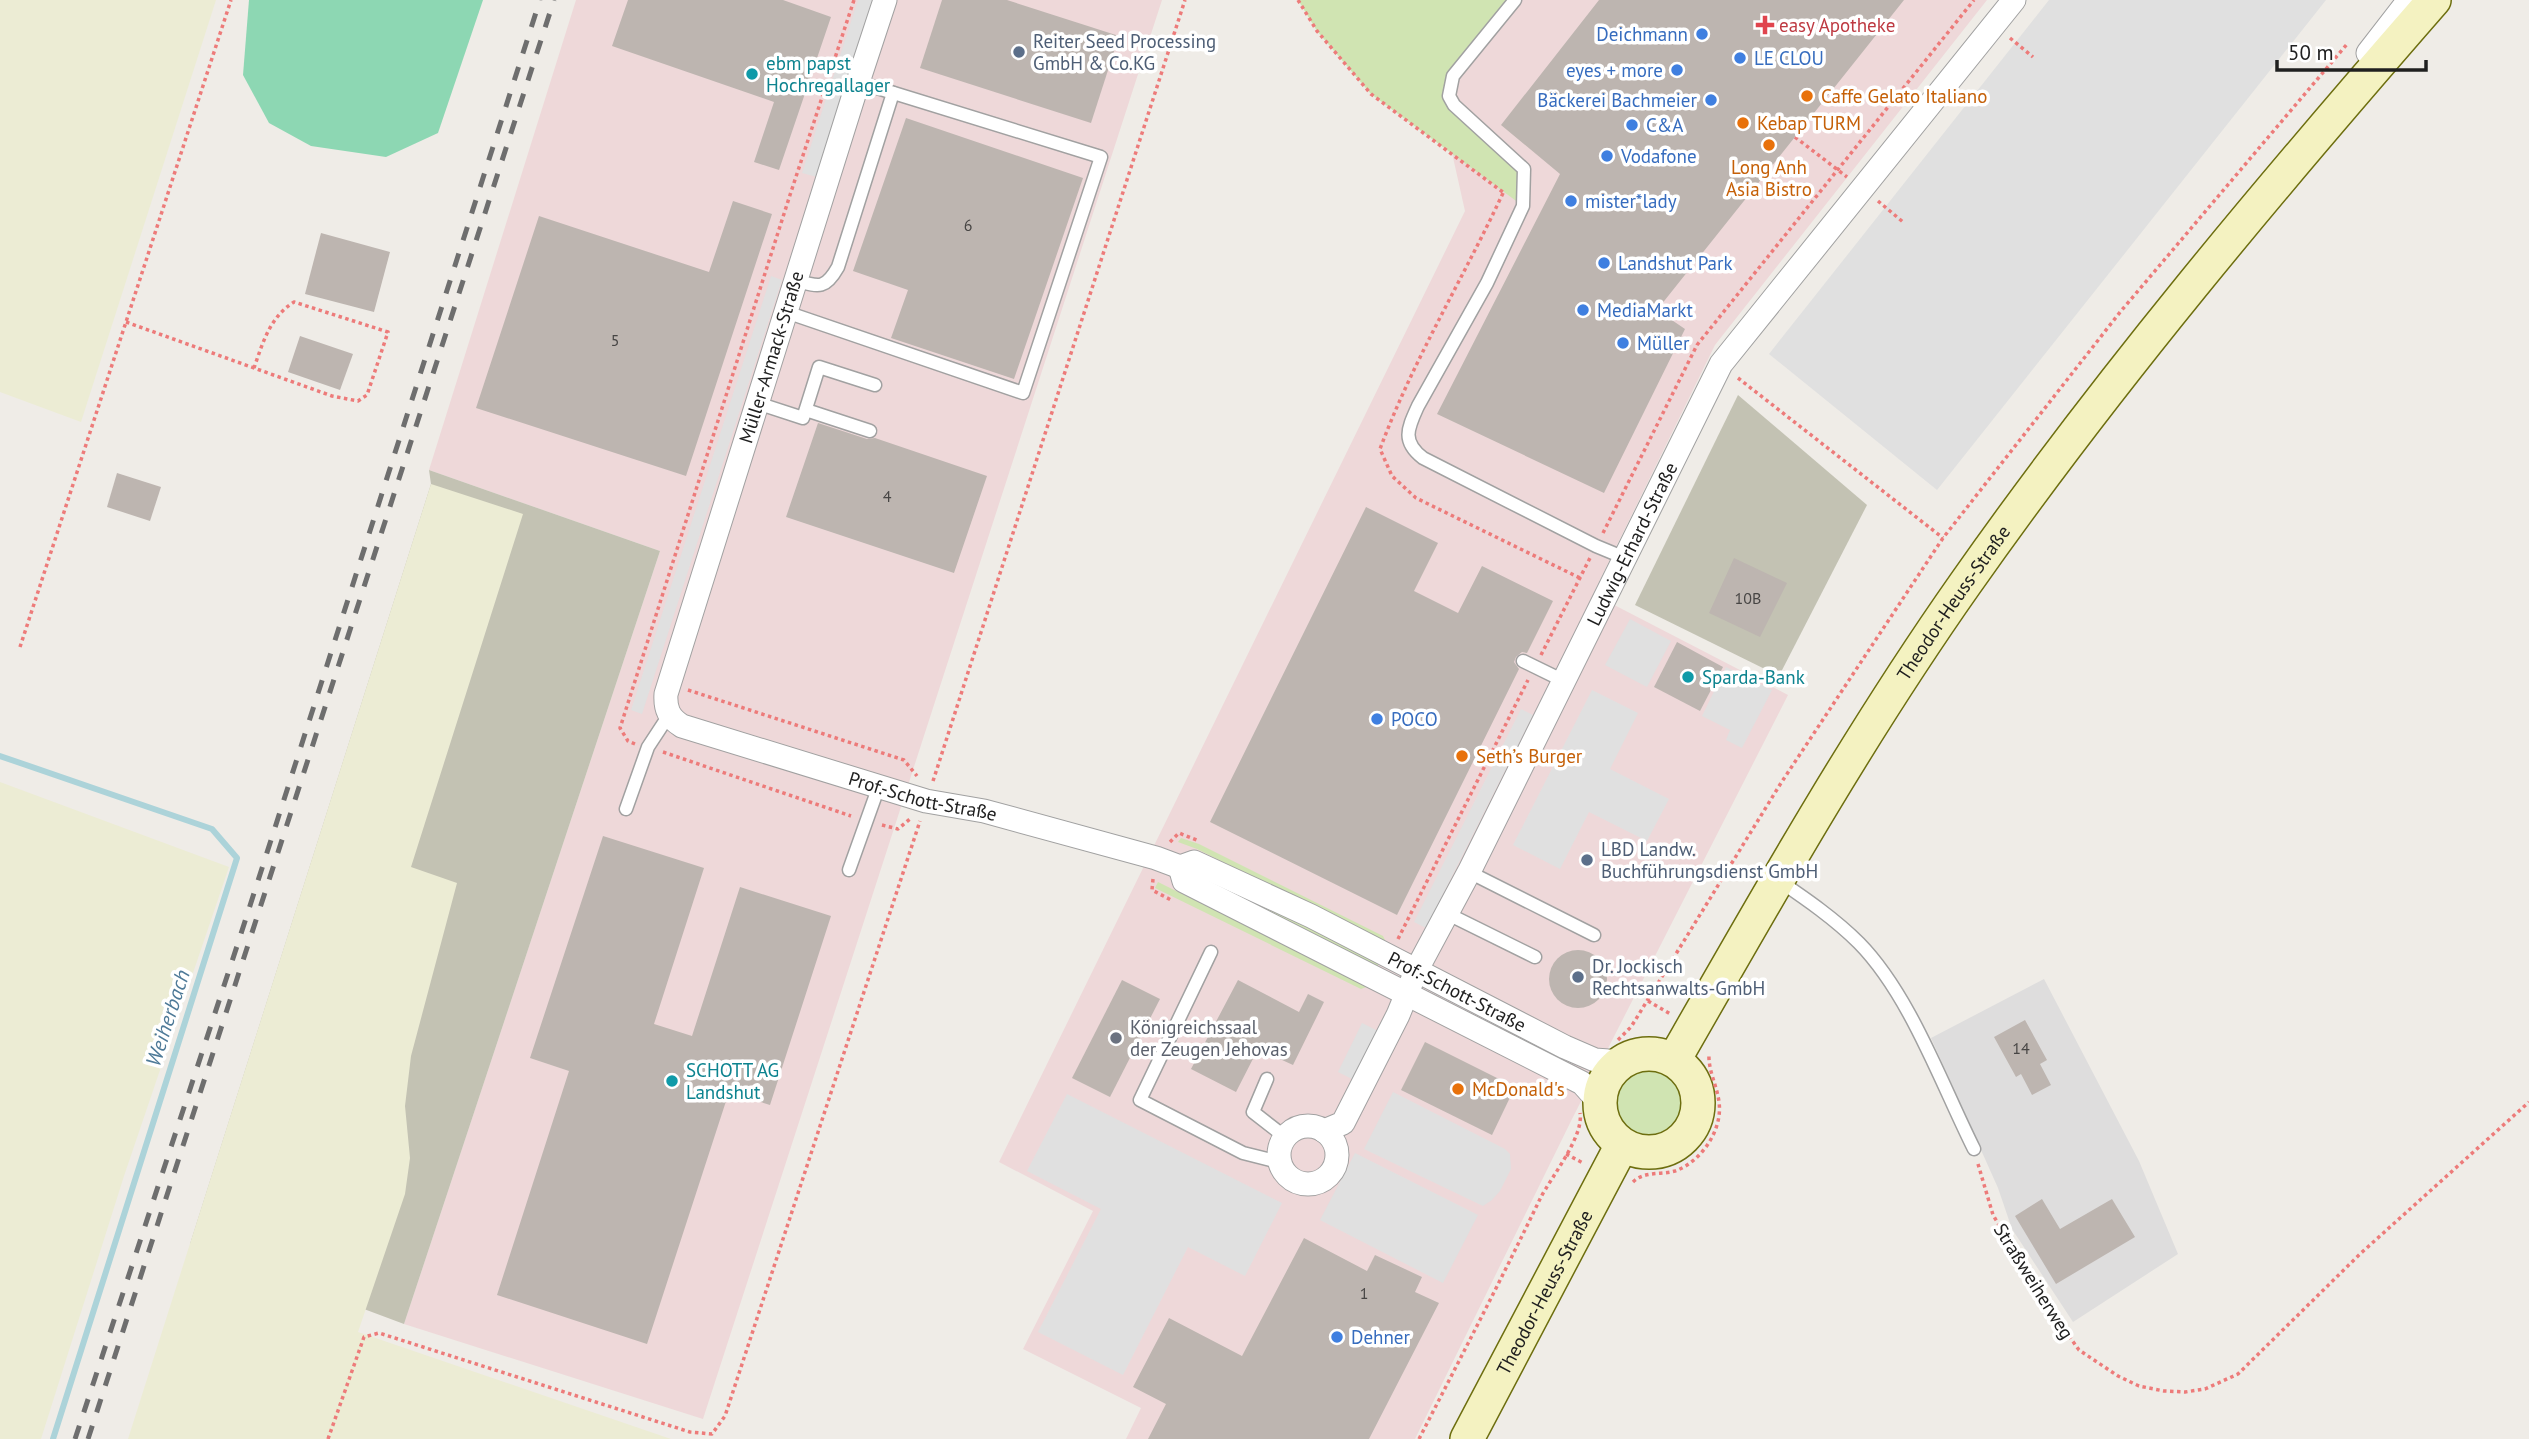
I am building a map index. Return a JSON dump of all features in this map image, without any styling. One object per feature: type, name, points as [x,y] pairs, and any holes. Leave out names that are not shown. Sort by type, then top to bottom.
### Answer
[{"type":"main road","name":"Theodor-Heuss-Straße","points":[[1674,1060],[1878,714],[1964,585],[2078,430],[2168,314],[2280,178],[2434,0]]},
{"type":"main road","points":[[1648,1054],[1674,1060],[1690,1076],[1698,1097],[1698,1108],[1691,1129],[1675,1145],[1654,1153],[1632,1150],[1622,1145],[1605,1126],[1599,1102],[1605,1079],[1622,1062],[1648,1054]]},
{"type":"main road","name":"Theodor-Heuss-Straße","points":[[1467,1439],[1622,1145]]},
{"type":"street","name":"Müller-Armack-Straße","points":[[670,715],[665,705],[666,694],[886,0]]},
{"type":"street","name":"Ludwig-Erhard-Straße","points":[[1324,1131],[1343,1124],[1407,995],[1416,971],[1469,872],[1721,365],[2014,0]]},
{"type":"street","name":"Theodor-Heuss-Straße","points":[[2280,178],[2304,131],[2409,0]]},
{"type":"street","name":"Prof.-Schott-Straße","points":[[670,715],[682,726],[926,801],[984,811],[1180,867],[1194,862],[1311,916],[1587,1057],[1604,1062],[1622,1062]]},
{"type":"street","name":"Prof.-Schott-Straße","points":[[1180,867],[1184,881],[1576,1080],[1588,1088],[1599,1102]]},
{"type":"street","points":[[1307,1126],[1324,1131],[1335,1144],[1337,1160],[1323,1180],[1307,1185],[1298,1183],[1285,1173],[1279,1162],[1278,1153],[1285,1137],[1299,1128],[1307,1126]]},
{"type":"lane","points":[[1515,0],[1452,76],[1449,96],[1454,105],[1524,169],[1523,206],[1487,283],[1409,425],[1408,439],[1413,450],[1423,458],[1596,546],[1625,558]]},
{"type":"lane","points":[[786,312],[1023,393],[1101,157],[858,82]]},
{"type":"lane","points":[[796,280],[823,286],[838,267],[893,93]]},
{"type":"lane","points":[[757,403],[803,418],[819,367],[875,385]]},
{"type":"lane","points":[[806,410],[870,431]]},
{"type":"lane","points":[[1523,661],[1564,681]]},
{"type":"lane","points":[[626,809],[648,747],[670,715]]},
{"type":"lane","points":[[849,870],[879,786]]},
{"type":"lane","points":[[1469,872],[1594,935]]},
{"type":"lane","points":[[1778,880],[1849,933],[1885,975],[1920,1038],[1974,1149]]},
{"type":"lane","points":[[1446,913],[1535,957]]},
{"type":"lane","points":[[1211,953],[1140,1100],[1243,1153],[1279,1162]]},
{"type":"lane","points":[[1268,1079],[1253,1112],[1285,1137]]},
{"type":"path","points":[[20,648],[231,0]]},
{"type":"path","points":[[854,0],[620,728],[628,741],[898,830],[926,801]]},
{"type":"path","points":[[327,1439],[364,1337],[379,1333],[690,1432],[712,1434],[725,1416],[1185,0]]},
{"type":"path","points":[[1298,0],[1317,31],[1371,94],[1523,206]]},
{"type":"path","points":[[1503,192],[1400,397],[1380,449],[1392,476],[1416,498],[1580,578]]},
{"type":"path","points":[[126,322],[254,368],[332,396],[358,401],[367,395],[388,332],[294,302],[282,310],[267,332],[254,368]]},
{"type":"path","points":[[1721,365],[1944,538]]},
{"type":"path","points":[[670,715],[687,690],[904,761],[916,773],[926,801]]},
{"type":"path","points":[[1631,1184],[1637,1178],[1674,1171],[1686,1165],[1698,1157],[1706,1146],[1719,1118],[1719,1104],[1708,1059],[1711,1048]]},
{"type":"path","points":[[1419,1439],[1566,1154],[1581,1118],[1575,1101],[1568,1096],[1576,1080]]},
{"type":"path","name":"Straßweiherweg","points":[[1974,1149],[1993,1215],[2044,1301],[2078,1350],[2118,1377],[2139,1386],[2185,1392],[2205,1389],[2238,1374],[2360,1254],[2529,1102]]},
{"type":"shaded area","points":[[576,0],[1162,0],[703,1419],[404,1324],[660,551],[429,470]]},
{"type":"shaded area","points":[[858,0],[874,0],[817,177],[802,173]]},
{"type":"shaded area","points":[[1489,0],[1987,0],[1715,345],[1593,594],[1788,695],[1572,1119],[1415,1439],[1126,1439],[1141,1408],[1023,1349],[1093,1211],[999,1162],[1465,211],[1433,68]]},
{"type":"shaded area","points":[[2049,0],[2326,0],[1937,490],[1769,354]]},
{"type":"shaded area","points":[[771,276],[782,280],[642,714],[631,710]]},
{"type":"shaded area","points":[[1738,395],[1867,505],[1779,676],[1635,605]]},
{"type":"shaded area","points":[[429,470],[660,551],[404,1324],[190,1244],[431,484]]},
{"type":"shaded area","points":[[1630,619],[1671,641],[1647,687],[1605,665]]},
{"type":"shaded area","points":[[1726,667],[1772,690],[1742,748],[1726,740],[1730,730],[1702,716]]},
{"type":"shaded area","points":[[1592,690],[1638,713],[1610,769],[1669,799],[1647,841],[1589,812],[1560,869],[1513,845]]},
{"type":"shaded area","points":[[1521,709],[1533,715],[1426,928],[1414,922]]},
{"type":"shaded area","points":[[2044,979],[2139,1161],[2178,1254],[2073,1322],[2012,1229],[1998,1188],[1931,1038]]},
{"type":"shaded area","points":[[1362,1023],[1378,1031],[1354,1080],[1338,1072]]},
{"type":"shaded area","points":[[1393,1092],[1510,1154],[1511,1169],[1500,1191],[1492,1200],[1483,1206],[1364,1149]]},
{"type":"shaded area","points":[[1067,1094],[1282,1203],[1245,1276],[1188,1247],[1123,1375],[1038,1332],[1101,1209],[1027,1171]]},
{"type":"shaded area","points":[[1355,1153],[1478,1215],[1443,1283],[1320,1220]]},
{"type":"green space","points":[[0,0],[216,0],[81,422],[0,392]]},
{"type":"green space","points":[[249,0],[483,0],[438,133],[386,157],[311,146],[269,123],[243,75]]},
{"type":"green space","points":[[1298,0],[1515,0],[1460,68],[1449,96],[1524,169],[1523,206],[1371,94],[1317,31]]},
{"type":"green space","points":[[431,484],[523,514],[411,867],[457,883],[411,1056],[405,1106],[410,1158],[405,1194],[358,1332],[671,1439],[128,1439]]},
{"type":"green space","points":[[0,782],[229,867],[124,1176],[41,1439],[0,1439]]},
{"type":"green space","points":[[1181,838],[1199,844],[1383,936],[1389,948],[1197,849],[1178,842]]},
{"type":"green space","points":[[1195,870],[1378,962],[1378,968],[1189,872]]},
{"type":"green space","points":[[1158,882],[1369,986],[1361,989],[1155,888]]},
{"type":"green space","points":[[1648,1063],[1663,1066],[1676,1075],[1685,1088],[1688,1103],[1685,1118],[1676,1131],[1663,1140],[1648,1143],[1633,1140],[1620,1131],[1611,1118],[1608,1103],[1611,1088],[1620,1075],[1633,1066]]},
{"type":"building","name":"ebm papst Hochregallager","points":[[628,0],[783,0],[831,17],[779,170],[754,162],[774,102],[612,46]]},
{"type":"building","name":"Reiter Seed Processing GmbH & Co.KG","points":[[942,0],[1007,0],[1119,36],[1091,123],[920,68]]},
{"type":"building","name":"Landshut Park","points":[[1599,0],[1904,0],[1657,310],[1685,329],[1604,493],[1437,414],[1560,174],[1501,125]]},
{"type":"building","points":[[906,118],[1083,178],[1014,379],[891,338],[908,290],[853,271]]},
{"type":"building","points":[[733,201],[772,214],[686,476],[476,408],[539,216],[709,272]]},
{"type":"building","points":[[321,233],[390,252],[374,312],[305,294]]},
{"type":"building","points":[[300,336],[353,354],[340,390],[288,372]]},
{"type":"building","points":[[818,423],[867,439],[875,438],[987,476],[954,573],[786,517]]},
{"type":"building","points":[[117,473],[161,487],[150,521],[107,507]]},
{"type":"building","name":"POCO","points":[[1366,507],[1438,543],[1414,591],[1458,613],[1482,566],[1553,601],[1527,653],[1522,652],[1516,657],[1514,662],[1519,669],[1397,915],[1210,822]]},
{"type":"building","points":[[1734,558],[1787,583],[1760,637],[1709,613]]},
{"type":"building","name":"Sparda-Bank","points":[[1677,642],[1723,667],[1700,711],[1654,687]]},
{"type":"building","name":"SCHOTT AG Landshut","points":[[603,836],[704,868],[654,1024],[692,1036],[740,887],[831,916],[770,1105],[729,1092],[647,1344],[497,1295],[569,1071],[530,1058]]},
{"type":"building","name":"Dr. Jockisch Rechtsanwalts-GmbH","points":[[1572,950],[1584,950],[1594,954],[1603,963],[1607,985],[1599,1000],[1584,1008],[1572,1008],[1562,1004],[1553,995],[1549,985],[1549,973],[1553,963],[1562,954]]},
{"type":"building","name":"Königreichssaal der Zeugen Jehovas","points":[[1122,980],[1160,999],[1110,1097],[1072,1078]]},
{"type":"building","points":[[1238,980],[1299,1012],[1308,994],[1324,1002],[1293,1065],[1258,1049],[1236,1092],[1191,1069]]},
{"type":"building","points":[[2025,1020],[2047,1060],[2040,1064],[2051,1085],[2032,1095],[2021,1074],[2016,1077],[1994,1037]]},
{"type":"building","name":"McDonald's","points":[[1425,1042],[1515,1087],[1492,1135],[1401,1090]]},
{"type":"building","points":[[2042,1199],[2060,1229],[2112,1199],[2135,1237],[2056,1284],[2015,1216]]},
{"type":"building","name":"Dehner","points":[[1304,1238],[1367,1271],[1375,1255],[1422,1277],[1415,1292],[1439,1303],[1369,1439],[1148,1439],[1166,1404],[1133,1387],[1169,1318],[1242,1356]]},
{"type":"waterway","name":"Weiherbach","points":[[0,756],[212,829],[237,858],[53,1439]]},
{"type":"railway","points":[[75,1439],[239,940],[540,0]]},
{"type":"railway","points":[[88,1439],[554,0]]},
{"type":"place","name":"easy Apotheke","points":[[1765,25]]},
{"type":"place","name":"Deichmann","points":[[1702,34]]},
{"type":"place","name":"Reiter Seed Processing GmbH & Co.KG","points":[[1019,52]]},
{"type":"place","name":"LE CLOU","points":[[1740,58]]},
{"type":"place","name":"eyes + more","points":[[1677,70]]},
{"type":"place","name":"ebm papst Hochregallager","points":[[752,74]]},
{"type":"place","name":"Caffe Gelato Italiano","points":[[1807,96]]},
{"type":"place","name":"Bäckerei Bachmeier","points":[[1711,100]]},
{"type":"place","name":"Kebap TURM","points":[[1743,123]]},
{"type":"place","name":"C&A","points":[[1632,125]]},
{"type":"place","name":"Long Anh Asia Bistro","points":[[1769,145]]},
{"type":"place","name":"Vodafone","points":[[1607,156]]},
{"type":"place","name":"mister*lady","points":[[1571,201]]},
{"type":"place","name":"Landshut Park","points":[[1604,263]]},
{"type":"place","name":"MediaMarkt","points":[[1583,310]]},
{"type":"place","name":"Müller","points":[[1623,343]]},
{"type":"place","name":"Sparda-Bank","points":[[1688,677]]},
{"type":"place","name":"POCO","points":[[1377,719]]},
{"type":"place","name":"Seth’s Burger","points":[[1462,756]]},
{"type":"place","name":"LBD Landw. Buchführungsdienst GmbH","points":[[1587,860]]},
{"type":"place","name":"Dr. Jockisch Rechtsanwalts-GmbH","points":[[1578,977]]},
{"type":"place","name":"Königreichssaal der Zeugen Jehovas","points":[[1116,1038]]},
{"type":"place","name":"SCHOTT AG Landshut","points":[[672,1081]]},
{"type":"place","name":"McDonald's","points":[[1458,1089]]},
{"type":"place","name":"Dehner","points":[[1337,1337]]}]
